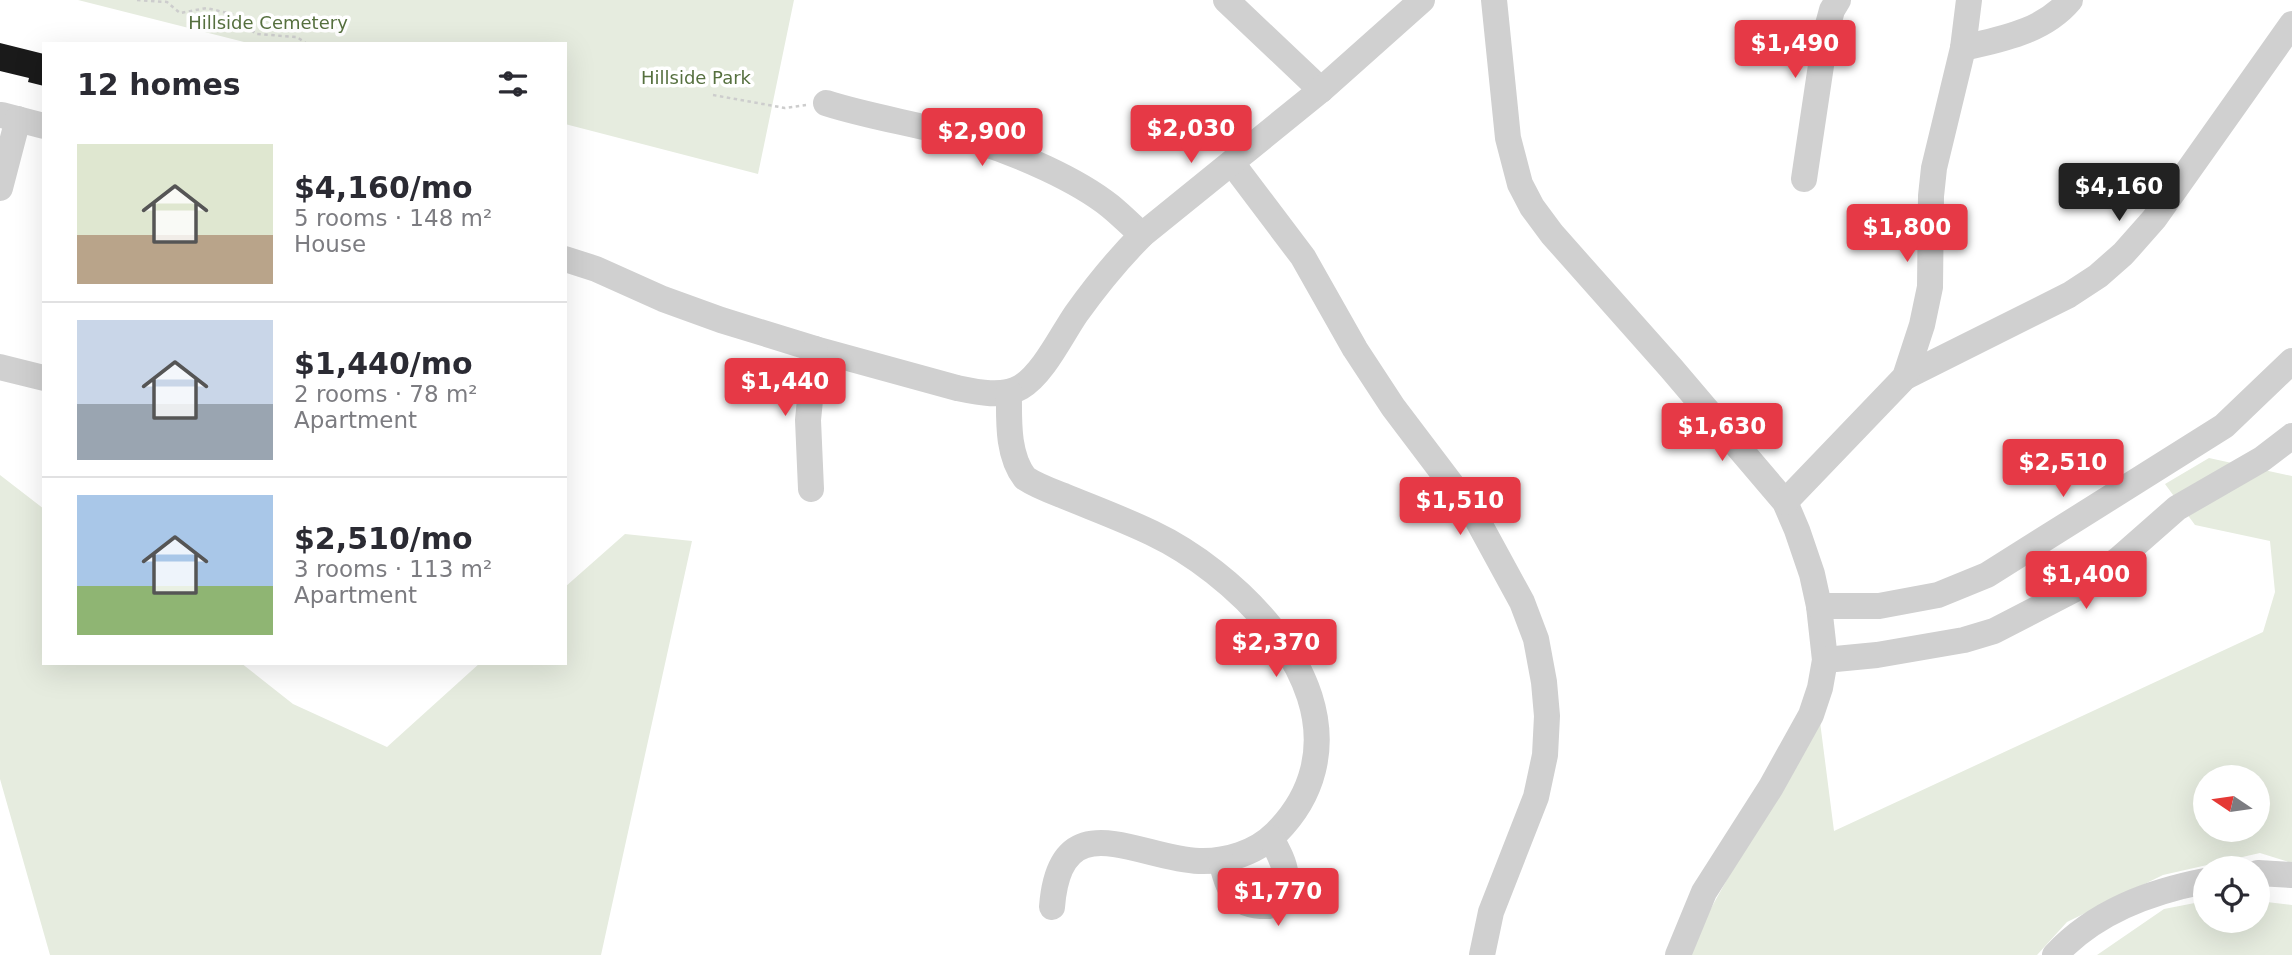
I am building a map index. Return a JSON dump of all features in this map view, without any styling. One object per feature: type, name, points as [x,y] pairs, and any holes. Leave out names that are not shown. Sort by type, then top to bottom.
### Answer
[{"type":"street","points":[[1226,0],[1321,90]]},
{"type":"street","points":[[567,260],[596,269],[675,303],[815,349],[966,390],[1009,392],[1034,376],[1117,260],[1142,235],[1321,90],[1422,0]]},
{"type":"street","points":[[1494,0],[1508,138],[1520,184],[1532,207],[1552,234],[1785,502],[1812,574],[1819,606],[1825,660],[1811,715],[1770,787],[1704,892],[1678,955]]},
{"type":"street","points":[[1804,178],[1826,32],[1832,10],[1838,0]]},
{"type":"street","points":[[1905,377],[1922,325],[1930,288],[1934,168],[1963,48],[1969,0]]},
{"type":"street","points":[[1963,48],[2012,36],[2038,26],[2070,0]]},
{"type":"street","points":[[1785,502],[1905,377],[2069,295],[2098,276],[2123,254],[2154,219],[2292,24]]},
{"type":"street","points":[[827,103],[869,116],[975,140],[1009,152],[1086,190],[1109,205],[1142,235]]},
{"type":"street","points":[[0,188],[9,117],[42,125]]},
{"type":"street","points":[[1232,163],[1303,257],[1355,349],[1393,407],[1474,514],[1522,602],[1536,639],[1547,716],[1545,755],[1536,797],[1491,912],[1482,955]]},
{"type":"street","points":[[811,489],[808,420],[815,349]]},
{"type":"street","points":[[1819,606],[1879,606],[1938,595],[1987,575],[2224,426],[2292,361]]},
{"type":"street","points":[[0,367],[42,378]]},
{"type":"street","points":[[1009,392],[1010,432],[1014,456],[1026,478],[1151,532],[1199,559],[1224,579],[1263,618],[1286,646],[1300,673],[1316,726],[1313,769],[1303,797],[1291,818],[1271,838],[1250,851],[1221,861],[1175,858],[1113,843],[1086,845],[1074,850],[1065,860],[1054,889],[1052,907]]},
{"type":"street","points":[[1825,660],[1889,653],[1964,640],[1994,631],[2081,586],[2119,559],[2177,508],[2262,459],[2292,436]]},
{"type":"street","points":[[1221,861],[1228,887],[1238,899],[1253,906],[1269,906],[1279,897],[1285,886],[1286,874],[1271,838]]},
{"type":"street","points":[[2270,874],[2292,875]]},
{"type":"street","points":[[2055,955],[2109,912],[2171,888],[2193,883]]},
{"type":"path","points":[[137,0],[167,2],[180,13],[207,8],[235,15],[256,34],[297,37],[304,42]]},
{"type":"path","points":[[713,95],[785,108],[827,103]]},
{"type":"green space","name":"Hillside Park","points":[[78,0],[794,0],[758,174],[567,125],[567,42],[244,42]]},
{"type":"green space","points":[[2209,458],[2292,476],[2292,863],[2260,853],[2247,856],[2193,856],[2193,868],[2163,875],[2067,922],[2037,955],[1685,955],[1819,714],[1834,831],[2263,632],[2275,592],[2270,541],[2195,525],[2165,484]]},
{"type":"green space","points":[[0,475],[42,507],[42,665],[244,665],[293,704],[387,747],[478,665],[567,665],[567,585],[625,534],[692,541],[601,955],[50,955],[0,779]]},
{"type":"green space","points":[[2270,902],[2292,905],[2292,955],[2097,955],[2164,909],[2193,903],[2193,933],[2270,933]]},
{"type":"building","points":[[0,43],[42,54],[42,86],[28,82],[29,78],[0,71]]},
{"type":"park label","name":"Hillside Cemetery","points":[[268,22]]}]
